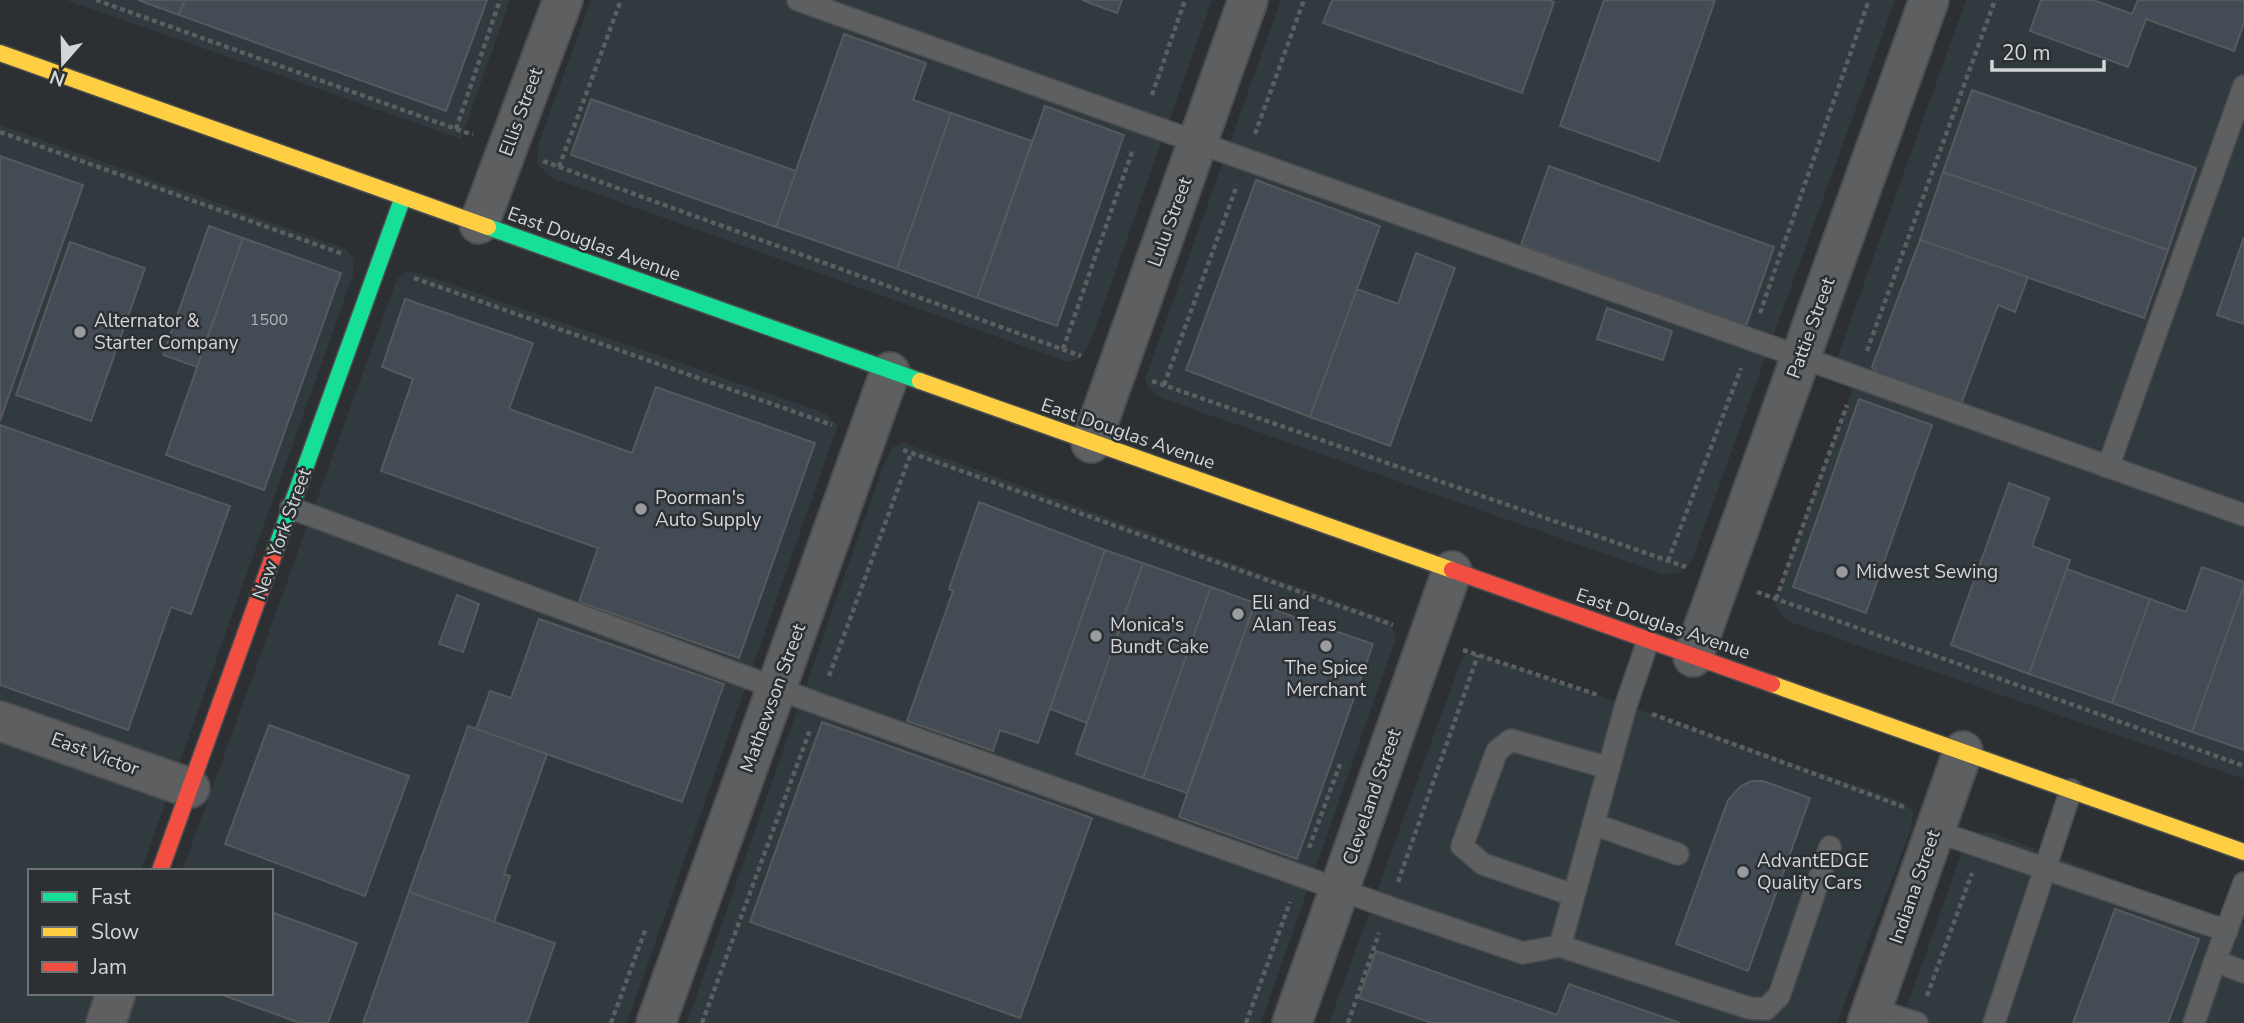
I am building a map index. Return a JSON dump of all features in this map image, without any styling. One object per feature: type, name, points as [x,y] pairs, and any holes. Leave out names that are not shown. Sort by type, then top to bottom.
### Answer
[{"type":"main road","name":"East Douglas Avenue","points":[[0,53],[2244,852]]},
{"type":"main road","name":"New York Street","points":[[161,869],[403,197]]},
{"type":"street","name":"Ellis Street","points":[[479,225],[563,0]]},
{"type":"street","name":"Lulu Street","points":[[1091,443],[1248,0]]},
{"type":"street","name":"Pattie Street","points":[[1693,656],[1929,0]]},
{"type":"street","name":"Mathewson Street","points":[[656,1023],[890,372]]},
{"type":"street","name":"Cleveland Street","points":[[1293,1023],[1452,571]]},
{"type":"street","name":"East Victor","points":[[0,721],[190,788]]},
{"type":"street","name":"Indiana Street","points":[[1869,1016],[1963,751]]},
{"type":"street","points":[[106,1023],[115,995]]},
{"type":"lane","points":[[798,0],[2244,515]]},
{"type":"lane","points":[[2108,467],[2244,86]]},
{"type":"lane","points":[[291,508],[819,704],[1523,953],[1560,946],[1749,1008],[1766,1009],[1779,996],[1830,847]]},
{"type":"lane","points":[[1560,946],[1626,705],[1648,641]]},
{"type":"lane","points":[[1573,894],[1483,864],[1462,846],[1497,751],[1511,740],[1609,768]]},
{"type":"lane","points":[[1994,1023],[2071,790]]},
{"type":"lane","points":[[1593,824],[1678,854]]},
{"type":"lane","points":[[1937,825],[1982,847],[2227,931]]},
{"type":"lane","points":[[2194,1023],[2244,883]]},
{"type":"lane","points":[[2215,961],[2244,972]]},
{"type":"lane","points":[[1869,1016],[1917,1023]]},
{"type":"path","points":[[96,0],[1117,369],[1721,579],[2244,766]]},
{"type":"path","points":[[456,129],[500,0]]},
{"type":"path","points":[[559,167],[621,0]]},
{"type":"path","points":[[1063,349],[1185,0]]},
{"type":"path","points":[[1164,385],[1304,0]]},
{"type":"path","points":[[1668,561],[1751,340],[1869,0]]},
{"type":"path","points":[[1776,599],[1995,0]]},
{"type":"path","points":[[0,132],[1429,638],[1626,705],[1937,825]]},
{"type":"path","points":[[702,1023],[911,453]]},
{"type":"path","points":[[1386,636],[1390,624]]},
{"type":"path","points":[[1348,1023],[1478,655]]},
{"type":"path","points":[[1246,1023],[1340,762]]},
{"type":"path","points":[[1927,998],[1982,847]]},
{"type":"shaded area","points":[[66,0],[510,0],[461,139]]},
{"type":"shaded area","points":[[591,0],[1212,0],[1090,343],[1081,358],[1068,362],[552,178],[537,164],[538,145]]},
{"type":"shaded area","points":[[1281,0],[1895,0],[1688,566],[1678,573],[1662,574],[1161,398],[1149,389],[1145,379]]},
{"type":"shaded area","points":[[1966,0],[2244,0],[2244,779],[1793,623],[1780,614],[1774,601],[1859,371],[1836,361]]},
{"type":"shaded area","points":[[0,125],[346,249],[354,259],[353,275],[142,869],[28,869],[28,995],[96,995],[86,1023],[0,1023]]},
{"type":"shaded area","points":[[405,272],[419,273],[825,413],[838,425],[627,1023],[127,1023],[137,995],[273,995],[273,869],[183,869],[397,279]]},
{"type":"shaded area","points":[[904,443],[1391,621],[1396,638],[1261,1023],[687,1023],[885,461],[893,447]]},
{"type":"shaded area","points":[[1470,651],[1899,800],[1913,811],[1911,829],[1837,1023],[1329,1023],[1462,658]]},
{"type":"shaded area","points":[[1974,832],[1994,833],[2124,883],[2244,924],[2244,1023],[1901,1023],[1965,843]]},
{"type":"building","points":[[138,0],[185,0],[179,15]]},
{"type":"building","points":[[185,0],[487,0],[446,111],[179,15]]},
{"type":"building","points":[[1082,0],[1122,0],[1117,13]]},
{"type":"building","points":[[1332,0],[1554,2],[1522,93],[1323,23]]},
{"type":"building","points":[[1604,0],[1715,0],[1659,161],[1560,126]]},
{"type":"building","points":[[2041,0],[2093,0],[2132,14],[2138,0],[2244,0],[2244,23],[2234,51],[2146,19],[2128,67],[2030,31]]},
{"type":"building","points":[[844,34],[926,63],[913,100],[951,113],[897,269],[776,227]]},
{"type":"building","points":[[1972,90],[2196,168],[2168,250],[1943,172]]},
{"type":"building","points":[[591,99],[796,171],[776,227],[571,155]]},
{"type":"building","points":[[1045,106],[1124,135],[1057,326],[977,298]]},
{"type":"building","points":[[951,113],[1032,141],[977,298],[897,269]]},
{"type":"building","points":[[0,156],[83,185],[0,421]]},
{"type":"building","points":[[1549,166],[1774,247],[1746,326],[1521,245]]},
{"type":"building","points":[[1943,172],[2168,250],[2144,318],[1920,240]]},
{"type":"building","points":[[1256,180],[1380,226],[1310,417],[1186,370]]},
{"type":"building","points":[[209,226],[243,238],[197,367],[163,355]]},
{"type":"building","points":[[2244,237],[2244,324],[2217,315]]},
{"type":"building","points":[[243,238],[341,273],[264,490],[166,455]]},
{"type":"building","points":[[1920,240],[2028,277],[2015,312],[1998,305],[1961,404],[1878,374],[1872,367]]},
{"type":"building","name":"Alternator & Starter Company","points":[[70,242],[145,268],[91,421],[16,395]]},
{"type":"building","points":[[1416,253],[1455,268],[1390,446],[1310,417],[1357,289],[1398,304]]},
{"type":"building","name":"Poorman's Auto Supply","points":[[405,299],[533,343],[509,409],[632,453],[656,387],[815,443],[739,658],[579,602],[598,548],[381,471],[413,379],[382,367]]},
{"type":"building","points":[[1607,308],[1672,331],[1663,360],[1597,339]]},
{"type":"building","points":[[1859,399],[1932,425],[1866,613],[1793,587]]},
{"type":"building","points":[[0,425],[230,506],[191,614],[171,607],[128,730],[0,685]]},
{"type":"building","points":[[2009,483],[2049,498],[2032,546],[2070,560],[2029,674],[1951,645]]},
{"type":"building","points":[[979,502],[1105,550],[1038,743],[1000,730],[993,751],[907,721],[953,591],[949,589]]},
{"type":"building","name":"Monica's Bundt Cake","points":[[1105,550],[1143,563],[1087,723],[1050,709]]},
{"type":"building","points":[[1143,563],[1211,587],[1143,778],[1076,754]]},
{"type":"building","points":[[2202,567],[2244,582],[2244,586],[2192,732],[2112,703],[2150,599],[2186,612]]},
{"type":"building","points":[[2067,569],[2150,599],[2112,703],[2029,674]]},
{"type":"building","points":[[2244,586],[2244,750],[2192,732]]},
{"type":"building","points":[[1211,587],[1255,603],[1187,793],[1143,778]]},
{"type":"building","points":[[457,595],[479,604],[463,652],[439,644]]},
{"type":"building","points":[[1255,603],[1373,644],[1297,859],[1179,817]]},
{"type":"building","points":[[539,619],[724,684],[682,802],[476,729],[490,691],[511,698]]},
{"type":"building","points":[[822,722],[1092,818],[1020,1018],[750,922]]},
{"type":"building","points":[[269,725],[409,776],[365,896],[225,844]]},
{"type":"building","points":[[468,726],[547,754],[504,874],[510,876],[494,922],[409,892]]},
{"type":"building","name":"AdvantEDGE Quality Cars","points":[[1751,781],[1763,781],[1810,798],[1748,971],[1676,944],[1728,800],[1741,786]]},
{"type":"building","points":[[409,892],[555,943],[527,1023],[363,1023]]},
{"type":"building","points":[[2115,909],[2199,939],[2168,1023],[2073,1023]]},
{"type":"building","points":[[273,913],[357,943],[328,1023],[300,1023],[223,995],[273,995]]},
{"type":"building","points":[[1376,951],[1557,1015],[1569,984],[1680,1023],[1432,1023],[1359,998]]},
{"type":"traffic: fast","points":[[274,554],[403,197]]},
{"type":"traffic: fast","points":[[488,227],[920,381]]},
{"type":"traffic: slow","points":[[0,53],[488,227]]},
{"type":"traffic: slow","points":[[920,381],[1452,570]]},
{"type":"traffic: slow","points":[[1772,684],[2244,852]]},
{"type":"traffic: jam","points":[[161,869],[274,554]]},
{"type":"traffic: jam","points":[[1452,570],[1772,684]]},
{"type":"place","name":"Alternator & Starter Company","points":[[80,332]]},
{"type":"place","name":"Poorman's Auto Supply","points":[[641,509]]},
{"type":"place","name":"Midwest Sewing","points":[[1842,572]]},
{"type":"place","name":"Eli and Alan Teas","points":[[1238,614]]},
{"type":"place","name":"Monica's Bundt Cake","points":[[1096,636]]},
{"type":"place","name":"The Spice Merchant","points":[[1326,646]]},
{"type":"place","name":"AdvantEDGE Quality Cars","points":[[1743,872]]}]
